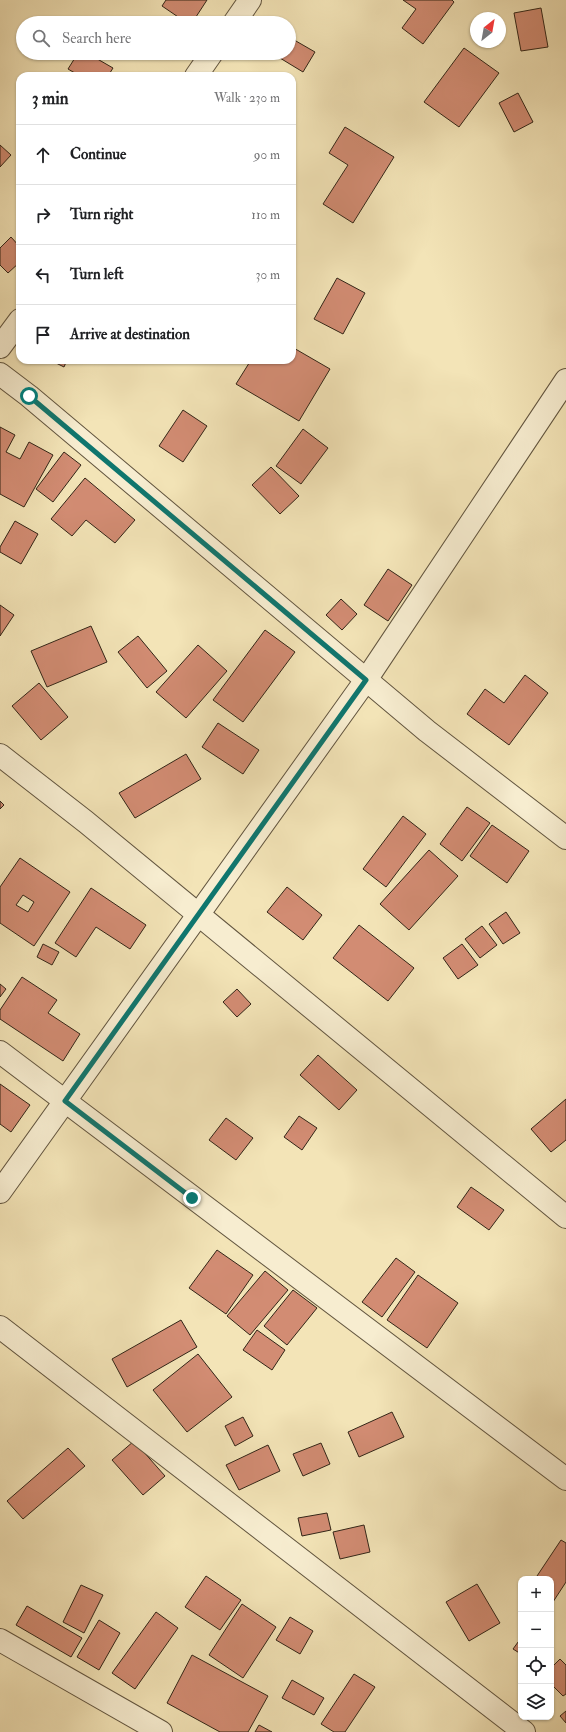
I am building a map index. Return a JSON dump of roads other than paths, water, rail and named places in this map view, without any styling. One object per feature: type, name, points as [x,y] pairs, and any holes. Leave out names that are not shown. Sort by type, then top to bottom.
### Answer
[{"type":"street","points":[[239,16],[250,0]]},
{"type":"street","points":[[199,72],[207,60]]},
{"type":"street","points":[[0,347],[16,325]]},
{"type":"street","points":[[0,374],[35,401],[427,731],[566,838]]},
{"type":"street","points":[[0,1192],[366,680],[566,380]]},
{"type":"street","points":[[0,755],[86,822],[566,1217]]},
{"type":"street","points":[[0,1052],[566,1479]]},
{"type":"street","points":[[0,1327],[524,1732]]},
{"type":"street","points":[[0,1640],[161,1732]]}]
